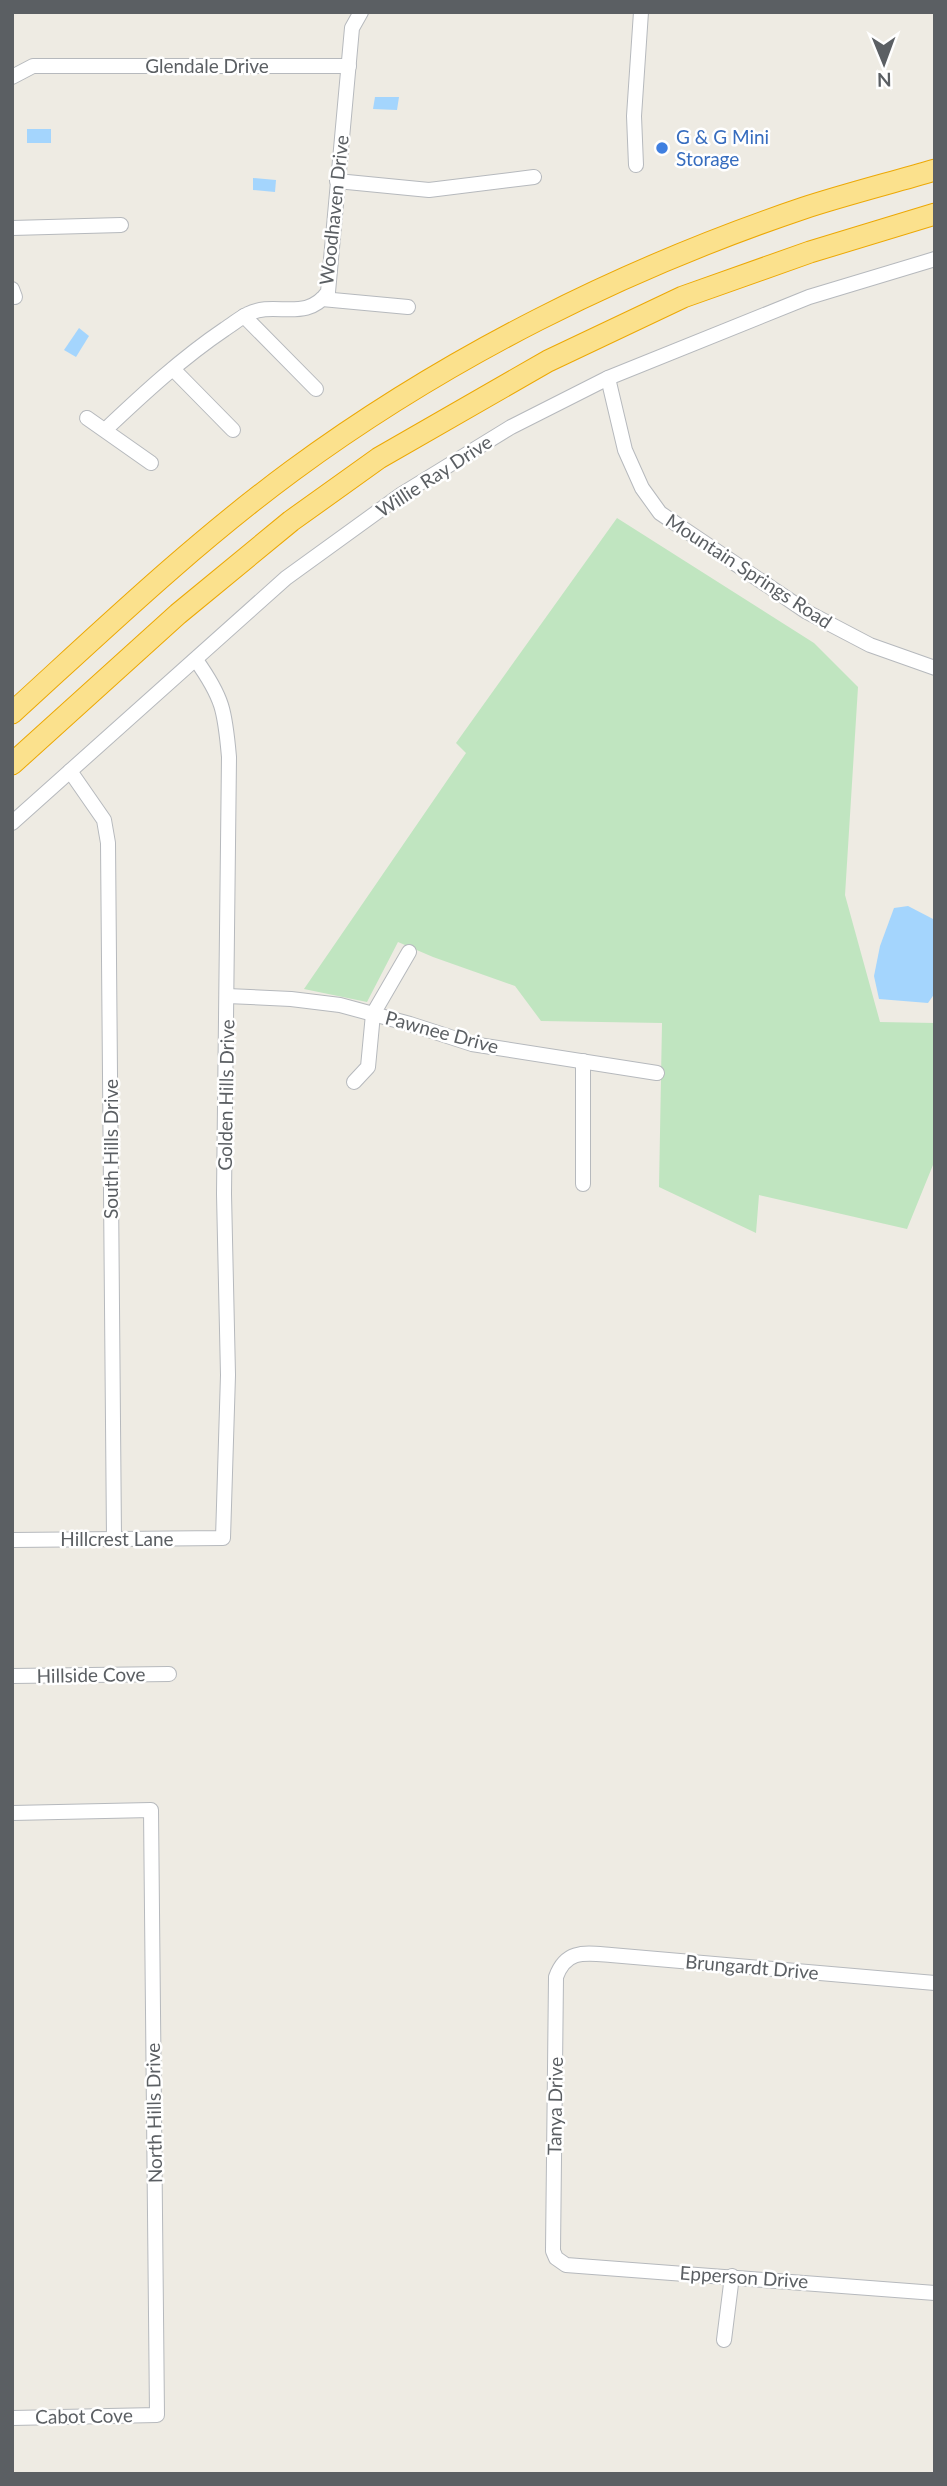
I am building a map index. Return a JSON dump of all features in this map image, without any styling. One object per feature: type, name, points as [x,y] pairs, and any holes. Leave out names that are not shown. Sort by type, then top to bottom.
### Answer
[{"type":"highway","points":[[12,712],[168,571],[292,471],[387,406],[483,350],[615,282],[710,242],[806,208],[935,170]]},
{"type":"highway","points":[[12,764],[178,614],[291,521],[379,458],[548,361],[682,297],[810,252],[935,214]]},
{"type":"street","points":[[349,66],[352,29],[361,12]]},
{"type":"street","points":[[636,165],[634,116],[642,12]]},
{"type":"street","name":"Glendale Drive","points":[[12,78],[33,66],[349,66]]},
{"type":"street","name":"Woodhaven Drive","points":[[105,430],[195,349],[244,316],[261,310],[306,308],[322,299],[328,292],[349,66]]},
{"type":"street","points":[[337,181],[429,190],[534,177]]},
{"type":"street","points":[[12,228],[121,225]]},
{"type":"street","name":"Willie Ray Drive","points":[[12,823],[286,578],[402,494],[511,427],[608,378],[809,297],[935,259]]},
{"type":"street","points":[[322,299],[408,307]]},
{"type":"street","points":[[244,316],[316,389]]},
{"type":"street","points":[[173,369],[233,430]]},
{"type":"street","name":"Mountain Springs Road","points":[[608,378],[625,450],[642,488],[660,513],[807,612],[870,645],[935,668]]},
{"type":"street","points":[[87,418],[151,463]]},
{"type":"street","name":"Golden Hills Drive","points":[[196,660],[215,687],[226,716],[230,795],[225,1194],[228,1375],[223,1538]]},
{"type":"street","name":"South Hills Drive","points":[[70,771],[104,820],[108,842],[114,1538]]},
{"type":"street","points":[[354,1082],[368,1067],[373,1014],[409,952]]},
{"type":"street","name":"Pawnee Drive","points":[[227,996],[292,999],[340,1005],[472,1044],[657,1073]]},
{"type":"street","points":[[583,1061],[583,1184]]},
{"type":"street","name":"Hillcrest Lane","points":[[12,1540],[223,1538]]},
{"type":"street","name":"Hillside Cove","points":[[12,1676],[169,1674]]},
{"type":"street","name":"North Hills Drive","points":[[12,1813],[150,1810],[157,2415]]},
{"type":"street","name":"Brungardt Drive","points":[[569,1957],[586,1953],[935,1983]]},
{"type":"street","name":"Tanya Drive","points":[[556,2258],[553,2238],[556,1977],[560,1966],[569,1957]]},
{"type":"street","name":"Epperson Drive","points":[[556,2258],[566,2264],[935,2293]]},
{"type":"street","points":[[724,2340],[732,2276]]},
{"type":"street","name":"Cabot Cove","points":[[12,2418],[157,2415]]},
{"type":"green space","points":[[617,518],[814,643],[858,687],[845,895],[880,1022],[935,1023],[935,1160],[907,1229],[759,1195],[756,1233],[659,1187],[662,1023],[541,1021],[515,986],[398,942],[367,1002],[304,989],[466,753],[456,743]]},
{"type":"water","points":[[375,97],[399,97],[397,110],[373,109]]},
{"type":"water","points":[[27,129],[51,129],[51,143],[27,143]]},
{"type":"water","points":[[253,178],[276,180],[275,192],[253,190]]},
{"type":"water","points":[[79,328],[89,336],[76,357],[64,350]]},
{"type":"water","points":[[908,906],[935,920],[935,993],[928,1003],[879,999],[874,976],[880,946],[894,908]]},
{"type":"place","name":"G & G Mini Storage","points":[[662,148]]}]
